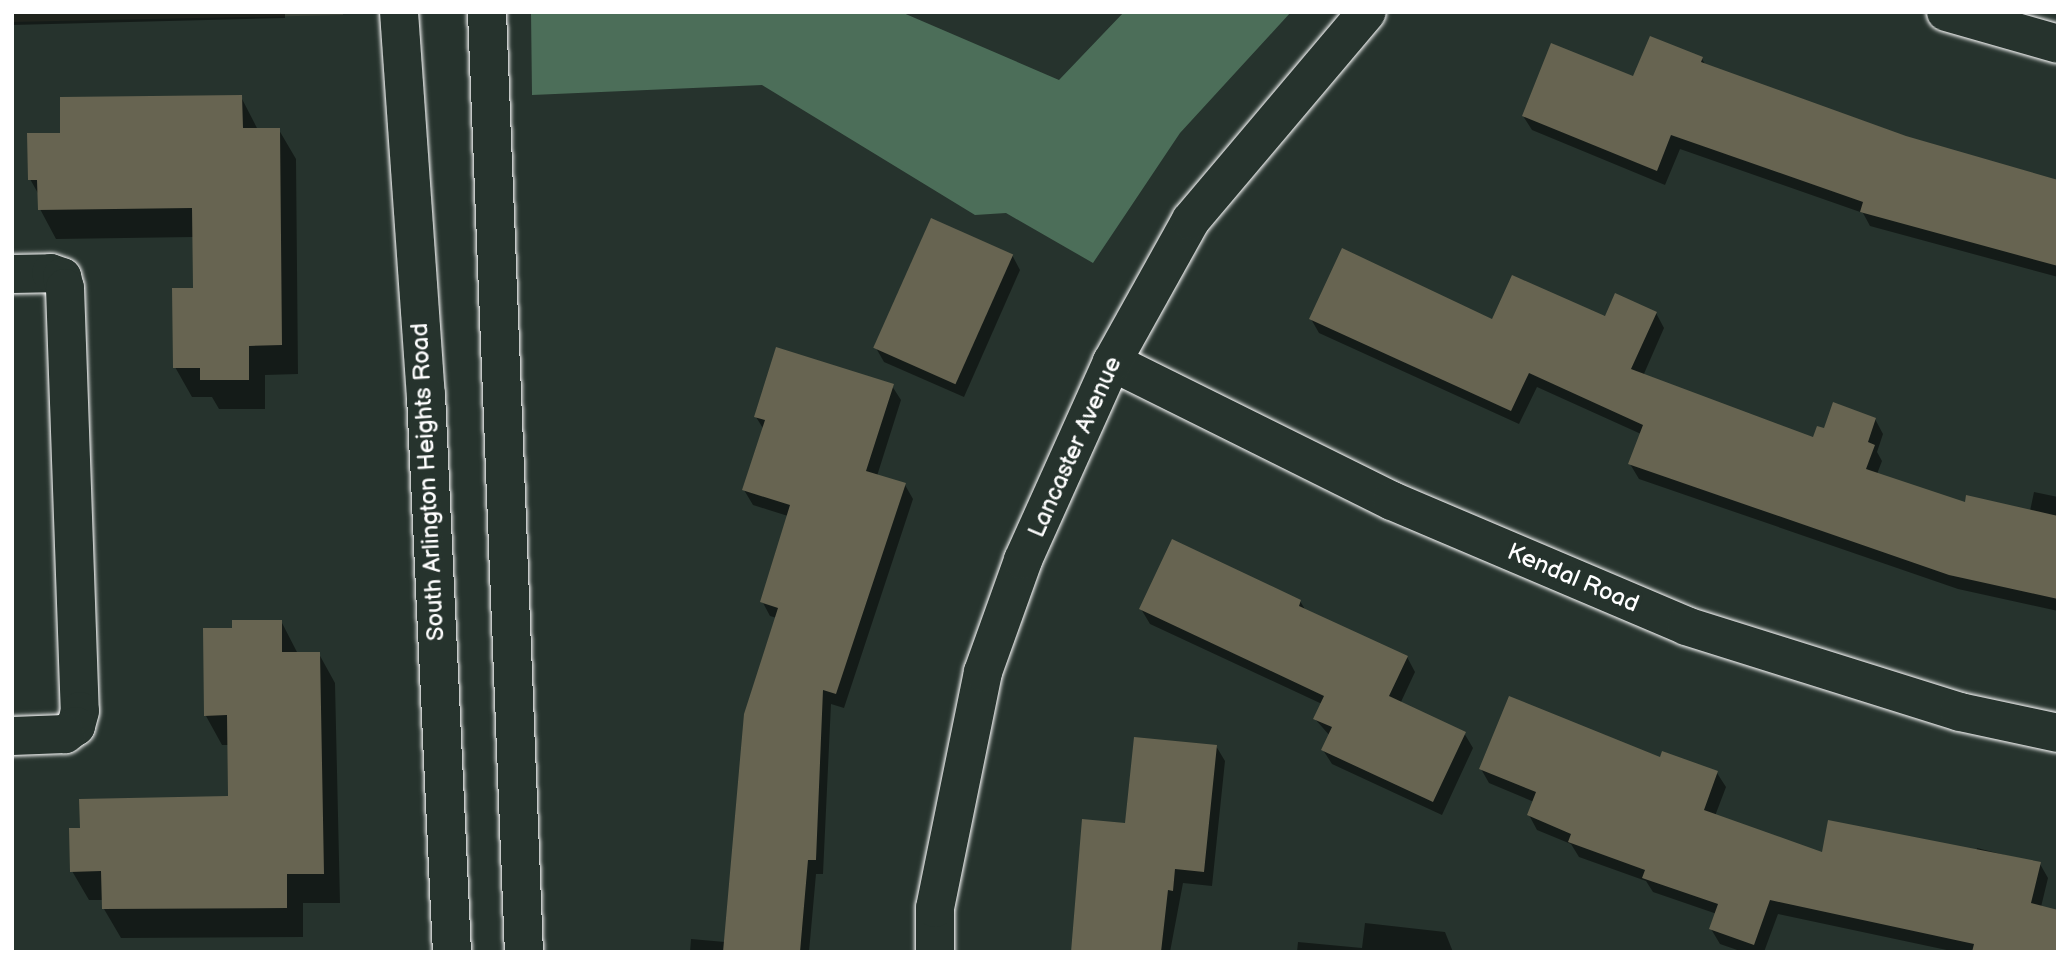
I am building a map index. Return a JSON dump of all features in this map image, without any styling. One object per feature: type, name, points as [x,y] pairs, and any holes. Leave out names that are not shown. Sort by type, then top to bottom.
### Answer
[{"type":"street","name":"South Arlington Heights Road","points":[[399,12],[426,394],[452,952]]},
{"type":"street","points":[[487,12],[524,952]]},
{"type":"street","name":"Lancaster Avenue","points":[[935,952],[935,908],[983,672],[1024,560],[1112,362],[1191,220],[1367,12]]},
{"type":"street","points":[[1946,12],[2058,44]]},
{"type":"street","points":[[12,274],[51,273],[62,277],[65,288],[80,711],[76,726],[65,734],[12,736]]},
{"type":"street","name":"Kendal Road","points":[[1112,362],[1392,501],[1686,626],[1960,712],[2058,733]]},
{"type":"shaded area","points":[[12,12],[343,12],[343,15],[12,22]]},
{"type":"green space","points":[[531,12],[901,12],[1059,80],[1124,12],[1291,12],[1180,133],[1093,263],[1006,213],[975,215],[762,85],[532,95]]},
{"type":"building","points":[[1650,36],[1703,57],[1701,62],[1906,136],[2058,180],[2058,266],[1860,212],[1863,202],[1671,135],[1657,171],[1522,116],[1551,43],[1633,76]]},
{"type":"building","points":[[242,95],[243,128],[280,128],[282,345],[249,346],[249,380],[200,380],[200,368],[173,368],[172,288],[193,288],[192,208],[38,210],[37,180],[28,180],[27,133],[60,133],[60,97]]},
{"type":"building","points":[[931,218],[1013,255],[955,384],[873,348]]},
{"type":"building","points":[[1342,248],[1492,319],[1512,275],[1605,316],[1615,293],[1657,312],[1631,369],[1813,437],[1817,426],[1824,428],[1833,402],[1876,418],[1868,442],[1875,445],[1866,469],[1965,502],[1966,495],[2058,516],[2058,599],[1949,575],[1628,464],[1643,425],[1529,373],[1511,411],[1309,319]]},
{"type":"building","points":[[776,347],[894,384],[866,471],[906,483],[836,694],[823,690],[816,860],[808,860],[800,952],[723,952],[744,714],[778,608],[760,602],[790,505],[742,490],[765,420],[754,417]]},
{"type":"building","points":[[1172,539],[1301,600],[1299,606],[1408,656],[1389,696],[1466,732],[1433,802],[1321,750],[1332,727],[1313,719],[1324,696],[1139,609]]},
{"type":"building","points":[[232,620],[282,620],[282,652],[320,652],[324,874],[287,874],[287,908],[102,909],[101,871],[70,872],[69,828],[80,828],[79,799],[228,796],[227,715],[204,716],[203,628],[232,628]]},
{"type":"building","points":[[1509,696],[1660,757],[1662,751],[1718,771],[1704,810],[1822,852],[1828,820],[2041,862],[2031,903],[2058,910],[2058,952],[1972,952],[1974,944],[1770,900],[1754,945],[1709,929],[1718,904],[1642,878],[1645,870],[1568,842],[1571,834],[1527,815],[1536,792],[1479,769]]},
{"type":"building","points":[[1134,737],[1217,745],[1204,872],[1175,869],[1173,891],[1168,890],[1161,952],[1071,952],[1082,819],[1125,823]]}]
